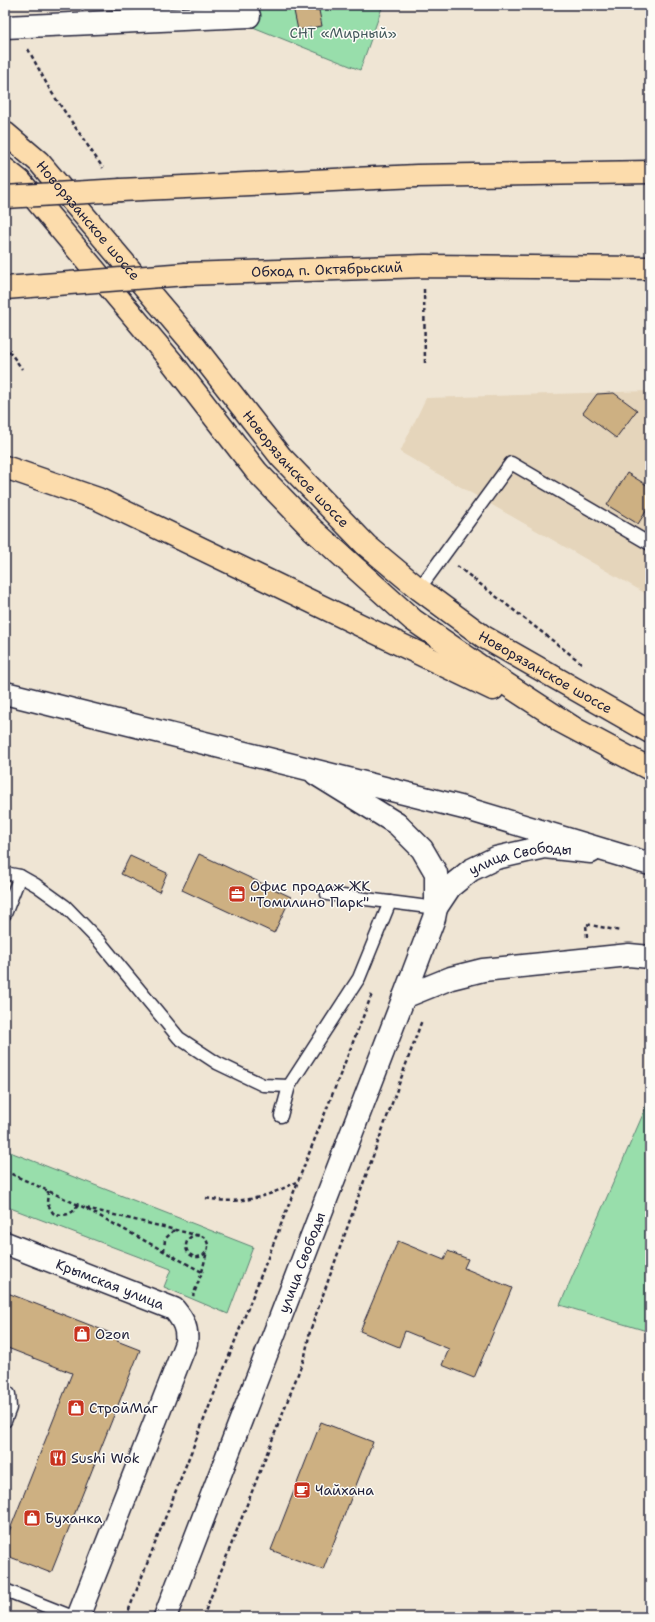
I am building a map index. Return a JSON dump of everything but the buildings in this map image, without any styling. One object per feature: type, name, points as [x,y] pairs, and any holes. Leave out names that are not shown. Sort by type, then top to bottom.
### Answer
[{"type":"main road","name":"Новорязанское шоссе","points":[[5,133],[39,162],[192,343],[281,457],[366,545],[419,589],[484,637],[650,732]]},
{"type":"main road","points":[[5,169],[20,181],[171,361],[258,472],[312,529],[413,620],[572,727]]},
{"type":"main road","points":[[5,197],[417,176],[650,172]]},
{"type":"main road","name":"Обход п. Октябрьский","points":[[5,288],[186,274],[424,266],[650,268]]},
{"type":"main road","points":[[5,466],[98,499],[572,727],[650,769]]},
{"type":"street","points":[[10,27],[249,16],[245,5]]},
{"type":"street","points":[[5,693],[464,808],[650,864]]},
{"type":"street","name":"улица Свободы","points":[[165,1617],[404,997],[434,918],[436,908],[436,873],[422,849],[396,824],[356,797],[310,770]]},
{"type":"street","name":"улица Свободы","points":[[436,908],[450,887],[471,870],[496,858],[544,847],[621,856]]},
{"type":"street","points":[[404,997],[436,983],[483,970],[629,955],[650,957]]},
{"type":"street","name":"Крымская улица","points":[[5,1243],[174,1309],[183,1320]]},
{"type":"street","points":[[78,1617],[186,1343],[187,1332],[183,1320]]},
{"type":"lane","points":[[419,589],[511,463],[650,544]]},
{"type":"lane","points":[[5,873],[20,876],[36,884],[65,906],[99,940],[180,1038],[217,1063],[263,1085],[289,1086]]},
{"type":"lane","points":[[5,914],[20,876]]},
{"type":"lane","points":[[327,894],[436,908]]},
{"type":"lane","points":[[281,1116],[289,1086],[359,978],[390,902]]},
{"type":"lane","points":[[5,1390],[9,1394],[10,1408],[5,1421]]},
{"type":"lane","points":[[5,1590],[73,1617]]},
{"type":"path","points":[[10,27],[90,151],[121,190]]},
{"type":"path","points":[[424,266],[425,364]]},
{"type":"path","points":[[5,345],[22,369]]},
{"type":"path","points":[[443,555],[590,670]]},
{"type":"path","points":[[204,1617],[306,1356],[310,1331],[436,983]]},
{"type":"path","points":[[126,1617],[239,1332],[296,1182],[375,986]]},
{"type":"path","points":[[5,1171],[83,1207],[202,1272]]},
{"type":"path","points":[[206,1198],[224,1202],[253,1199],[277,1193],[296,1182]]},
{"type":"path","points":[[48,1191],[47,1203],[53,1213],[65,1215],[71,1214],[78,1205]]},
{"type":"path","points":[[83,1207],[200,1236],[205,1239],[208,1244],[202,1272],[183,1320]]},
{"type":"path","points":[[164,1251],[165,1239],[175,1230]]},
{"type":"path","points":[[200,1236],[190,1238],[186,1249],[193,1257],[199,1257],[207,1250]]},
{"type":"shaded area","points":[[650,391],[650,596],[400,452],[426,398]]},
{"type":"green space","name":"СНТ «Мирный»","points":[[213,5],[383,5],[360,70],[238,21]]},
{"type":"green space","points":[[650,1098],[650,1332],[560,1305]]},
{"type":"green space","points":[[5,1150],[253,1247],[228,1314],[164,1287],[171,1269],[5,1206]]},
{"type":"place","name":"Офис продаж ЖК \"Томилино Парк\"","points":[[237,894]]},
{"type":"place","name":"Ozon","points":[[82,1334]]},
{"type":"place","name":"СтройМаг","points":[[76,1408]]},
{"type":"place","name":"Sushi Wok","points":[[58,1458]]},
{"type":"place","name":"Чайхана","points":[[302,1490]]},
{"type":"place","name":"Буханка","points":[[32,1518]]}]
